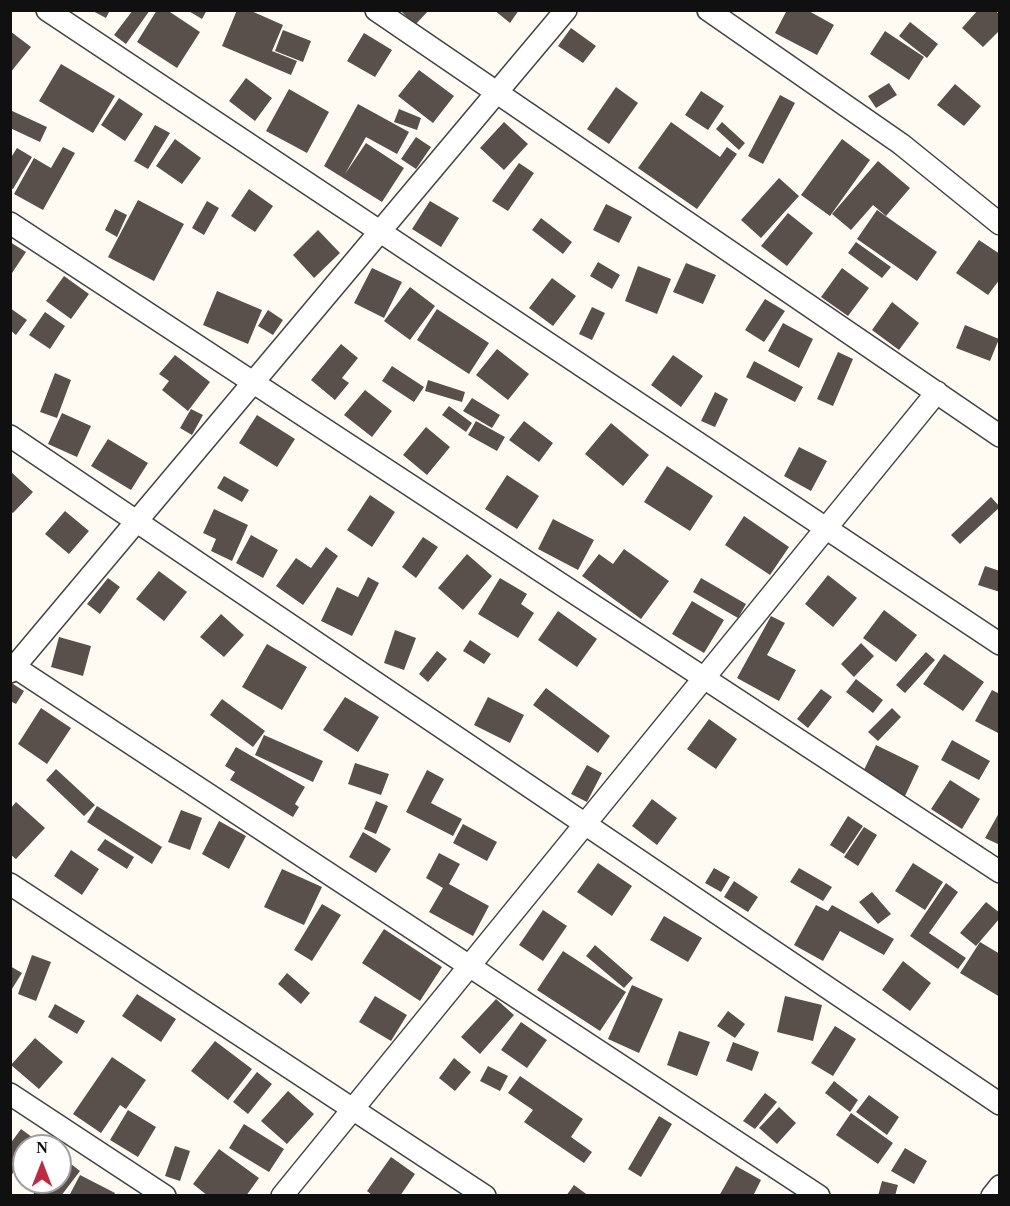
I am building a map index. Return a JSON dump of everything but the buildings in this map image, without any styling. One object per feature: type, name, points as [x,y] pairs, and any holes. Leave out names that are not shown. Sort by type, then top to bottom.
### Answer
[{"type":"street","points":[[47,10],[999,644]]},
{"type":"street","points":[[376,10],[938,392],[999,436]]},
{"type":"street","points":[[566,10],[12,668],[819,1196]]},
{"type":"street","points":[[708,10],[901,144],[999,224]]},
{"type":"street","points":[[10,223],[999,872]]},
{"type":"street","points":[[282,1196],[938,392]]},
{"type":"street","points":[[10,436],[999,1104]]},
{"type":"street","points":[[10,884],[485,1196]]},
{"type":"street","points":[[10,1094],[165,1196]]},
{"type":"street","points":[[992,1196],[999,1186]]}]
